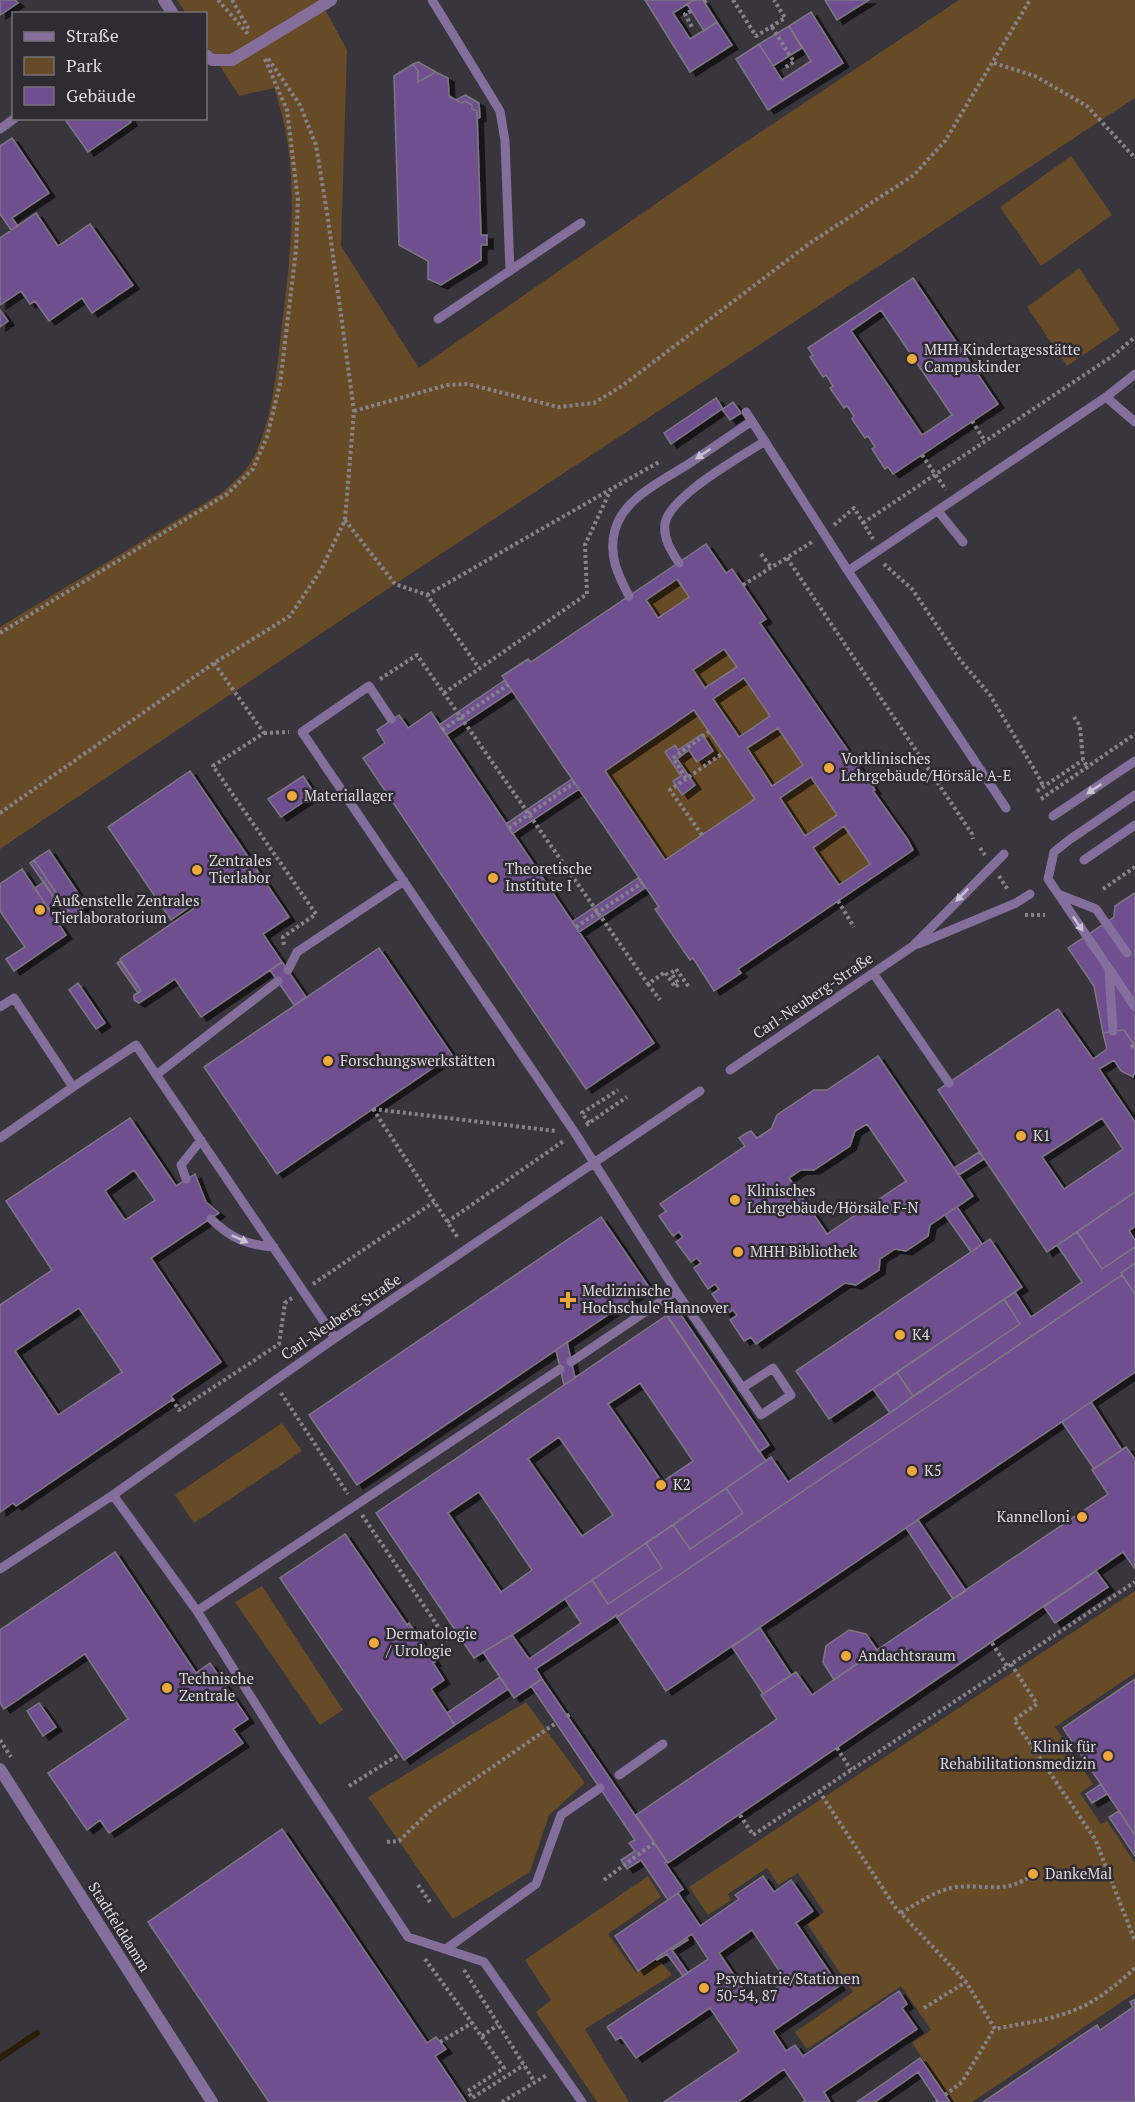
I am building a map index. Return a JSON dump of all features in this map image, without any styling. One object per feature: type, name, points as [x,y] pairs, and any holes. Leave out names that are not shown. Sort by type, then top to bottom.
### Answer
[{"type":"street","points":[[207,56],[212,60],[232,60],[331,0]]},
{"type":"street","name":"Stadtfelddamm","points":[[0,1768],[212,2102]]},
{"type":"lane","points":[[432,0],[500,111],[505,141],[510,271]]},
{"type":"lane","points":[[0,129],[12,120]]},
{"type":"lane","points":[[438,318],[581,223]]},
{"type":"lane","points":[[848,571],[1106,397],[1135,374]]},
{"type":"lane","points":[[1106,397],[1135,422]]},
{"type":"lane","points":[[746,412],[848,571],[1006,808]]},
{"type":"lane","points":[[629,596],[614,564],[612,548],[615,528],[626,509],[644,492],[752,421]]},
{"type":"lane","points":[[679,563],[665,536],[665,522],[671,508],[683,496],[765,441]]},
{"type":"lane","points":[[938,511],[963,542]]},
{"type":"lane","points":[[391,719],[369,686],[302,732],[575,1133],[676,1292],[760,1415],[791,1395],[773,1368],[742,1388]]},
{"type":"lane","points":[[1053,816],[1135,761]]},
{"type":"lane","points":[[1135,795],[1054,852],[1048,879],[1135,1007]]},
{"type":"lane","points":[[1083,860],[1135,825]]},
{"type":"lane","name":"Carl-Neuberg-Straße","points":[[730,1070],[913,946],[1004,854]]},
{"type":"lane","points":[[288,970],[297,952],[404,881]]},
{"type":"lane","name":"Carl-Neuberg-Straße","points":[[913,946],[1016,903],[1030,894]]},
{"type":"lane","points":[[1058,894],[1096,909],[1127,953]]},
{"type":"lane","points":[[1109,968],[1113,1031]]},
{"type":"lane","points":[[873,974],[948,1083]]},
{"type":"lane","points":[[156,1075],[278,981]]},
{"type":"lane","points":[[0,1007],[14,998],[73,1087]]},
{"type":"lane","points":[[0,1138],[136,1045],[334,1338]]},
{"type":"lane","name":"Carl-Neuberg-Straße","points":[[0,1569],[113,1495],[334,1338],[700,1091]]},
{"type":"lane","points":[[186,1179],[182,1165],[201,1140]]},
{"type":"lane","points":[[211,1219],[239,1240],[257,1246],[274,1247]]},
{"type":"lane","points":[[571,1362],[676,1292]]},
{"type":"lane","points":[[197,1611],[560,1369]]},
{"type":"lane","points":[[113,1495],[197,1611],[285,1751],[408,1937],[484,1962],[582,2102]]},
{"type":"lane","points":[[619,1775],[663,1744]]},
{"type":"lane","points":[[446,1949],[536,1884],[561,1815],[600,1788]]},
{"type":"path","points":[[0,633],[227,494],[253,469],[267,437],[280,384],[296,250],[298,200],[287,110],[258,45],[218,0]]},
{"type":"path","points":[[0,813],[214,663],[290,616],[321,570],[345,520],[354,411],[316,145],[300,105],[258,45],[232,0]]},
{"type":"path","points":[[733,0],[756,36],[785,18],[774,0]]},
{"type":"path","points":[[354,411],[447,385],[468,384],[558,407],[594,403],[622,386],[810,243],[914,175],[945,141],[1030,0]]},
{"type":"path","points":[[691,11],[685,14],[693,27]]},
{"type":"path","points":[[772,27],[794,62],[784,68]]},
{"type":"path","points":[[994,63],[1035,76],[1087,106],[1135,158]]},
{"type":"path","points":[[863,523],[1114,355],[1135,337]]},
{"type":"path","points":[[972,421],[985,441]]},
{"type":"path","points":[[921,455],[935,474]]},
{"type":"path","points":[[427,595],[666,458]]},
{"type":"path","points":[[444,693],[587,594],[585,545],[611,489]]},
{"type":"path","points":[[743,585],[825,534],[854,508],[873,537]]},
{"type":"path","points":[[345,520],[395,584],[427,595],[479,668]]},
{"type":"path","points":[[876,552],[883,563],[912,589],[961,662],[990,695],[1041,781],[1042,787]]},
{"type":"path","points":[[761,554],[771,568]]},
{"type":"path","points":[[787,558],[972,834],[973,839]]},
{"type":"path","points":[[369,686],[417,654],[660,1000]]},
{"type":"path","points":[[214,663],[264,733]]},
{"type":"path","points":[[442,730],[508,685]]},
{"type":"path","points":[[1074,717],[1080,726],[1083,760],[1087,766]]},
{"type":"path","points":[[288,970],[283,937],[316,914],[213,766],[264,733],[302,732]]},
{"type":"path","points":[[686,778],[672,758],[709,732]]},
{"type":"path","points":[[1041,799],[1135,734]]},
{"type":"path","points":[[702,835],[670,790],[723,753]]},
{"type":"path","points":[[1037,791],[1083,760]]},
{"type":"path","points":[[509,828],[574,783]]},
{"type":"path","points":[[980,848],[1023,915],[1045,915]]},
{"type":"path","points":[[1103,889],[1135,867]]},
{"type":"path","points":[[576,927],[642,883]]},
{"type":"path","points":[[838,901],[854,927]]},
{"type":"path","points":[[648,984],[665,972],[675,987],[679,984],[671,973],[676,969],[689,987]]},
{"type":"path","points":[[589,1123],[582,1113],[618,1090]]},
{"type":"path","points":[[575,1133],[373,1109],[447,1222],[627,1097]]},
{"type":"path","points":[[270,1350],[275,1356],[281,1393],[448,1641]]},
{"type":"path","points":[[740,1815],[753,1835],[1135,1582]]},
{"type":"path","points":[[992,1643],[1037,1704],[1014,1720],[1095,1839],[1135,1941]]},
{"type":"path","points":[[567,1716],[572,1713]]},
{"type":"path","points":[[387,1842],[399,1841],[433,1808],[556,1723]]},
{"type":"path","points":[[837,1748],[851,1770]]},
{"type":"path","points":[[349,1786],[400,1754]]},
{"type":"path","points":[[819,1791],[901,1913],[966,1982],[994,2029]]},
{"type":"path","points":[[604,1880],[654,1843]]},
{"type":"path","points":[[901,1913],[943,1890],[957,1887],[1011,1886],[1033,1874]]},
{"type":"path","points":[[418,1885],[430,1902]]},
{"type":"path","points":[[446,1949],[462,1968],[534,2081],[502,2102]]},
{"type":"path","points":[[945,2095],[962,2082],[994,2029],[1043,2019],[1085,2005],[1119,1983],[1135,1968]]},
{"type":"path","points":[[438,1977],[504,2068],[468,2091],[472,2098],[524,2065]]},
{"type":"path","points":[[924,2008],[966,1982]]},
{"type":"path","points":[[440,2042],[472,2023]]},
{"type":"path","points":[[482,2036],[498,2025]]},
{"type":"green space","points":[[177,0],[320,0],[347,50],[341,246],[419,368],[732,151],[959,0],[1135,0],[1135,98],[395,584],[0,849],[0,627],[223,492],[251,462],[264,431],[272,399],[291,241],[291,179],[283,118],[274,88],[239,96],[207,46],[207,12],[185,12]]},
{"type":"green space","points":[[1071,156],[1112,215],[1041,266],[1000,207]]},
{"type":"green space","points":[[1079,268],[1120,330],[1067,366],[1027,307]]},
{"type":"green space","points":[[677,579],[689,597],[658,618],[646,600]]},
{"type":"green space","points":[[724,649],[737,667],[705,688],[693,670]]},
{"type":"green space","points":[[744,678],[770,716],[739,737],[713,699]]},
{"type":"green space","points":[[694,710],[755,799],[665,860],[605,771]]},
{"type":"green space","points":[[778,728],[803,765],[772,786],[747,748]]},
{"type":"green space","points":[[811,777],[837,815],[805,836],[780,798]]},
{"type":"green space","points":[[844,826],[870,864],[839,885],[813,848]]},
{"type":"green space","points":[[282,1423],[302,1451],[194,1523],[175,1495]]},
{"type":"green space","points":[[262,1586],[343,1710],[320,1725],[235,1602]]},
{"type":"green space","points":[[1135,1591],[1135,1673],[1055,1727],[1093,1784],[1080,1793],[1101,1824],[1107,1821],[1135,1863],[1135,1993],[972,2102],[952,2102],[912,2043],[931,2030],[901,1986],[807,2049],[795,2032],[853,1992],[807,1924],[824,1912],[798,1873],[778,1885],[767,1868],[728,1894],[731,1900],[708,1915],[689,1887]]},
{"type":"green space","points":[[526,1702],[585,1783],[549,1815],[530,1872],[453,1919],[368,1797]]},
{"type":"green space","points":[[648,1876],[661,1897],[608,1934],[636,1973],[660,1961],[672,1975],[585,2029],[629,2102],[597,2102],[536,2012],[551,2000],[525,1960]]},
{"type":"building","points":[[0,0],[15,0],[18,3],[0,15]]},
{"type":"building","points":[[645,0],[694,0],[673,13],[690,39],[717,22],[732,45],[690,72]]},
{"type":"building","points":[[694,0],[703,0],[717,22],[704,31],[687,4]]},
{"type":"building","points":[[825,0],[869,0],[837,20]]},
{"type":"building","points":[[811,12],[843,63],[768,110],[736,59],[759,44],[782,80],[811,61],[789,26]]},
{"type":"building","points":[[789,26],[802,48],[773,66],[759,44]]},
{"type":"building","points":[[418,62],[436,72],[418,82],[418,71],[413,64]]},
{"type":"building","points":[[413,64],[418,71],[418,82],[436,72],[448,78],[449,96],[461,103],[465,101],[477,111],[481,235],[487,235],[487,245],[481,245],[481,260],[441,285],[428,279],[428,261],[399,245],[394,76]]},
{"type":"building","points":[[465,95],[479,103],[480,117],[477,119],[477,111],[472,109],[472,105],[456,100]]},
{"type":"building","points":[[130,120],[131,122],[88,152],[66,121]]},
{"type":"building","points":[[12,138],[49,193],[12,218],[18,226],[11,230],[0,214],[0,146]]},
{"type":"building","points":[[36,213],[58,246],[90,224],[133,285],[92,313],[82,298],[49,321],[35,301],[30,304],[21,291],[0,305],[0,238]]},
{"type":"building","points":[[913,278],[998,404],[893,474],[888,467],[885,469],[872,449],[875,447],[868,436],[865,438],[852,419],[854,416],[847,406],[844,408],[830,388],[833,386],[826,375],[823,377],[810,357],[813,355],[808,348]],"holes":[[[881,310],[952,415],[922,435],[851,331]]]},
{"type":"building","points":[[0,310],[8,321],[0,327]]},
{"type":"building","points":[[716,398],[723,409],[733,402],[741,413],[730,420],[722,409],[671,444],[664,433]]},
{"type":"building","name":"Vorklinisches Lehrgebäude/Hörsäle A-E","points":[[706,544],[726,573],[732,569],[766,619],[760,623],[875,790],[873,791],[913,850],[738,969],[741,973],[714,991],[693,958],[690,960],[655,909],[659,907],[502,676],[528,659],[531,662]],"holes":[[[677,579],[689,597],[658,618],[646,600]],[[724,649],[737,667],[705,688],[693,670]],[[744,678],[770,716],[739,737],[713,699]],[[694,710],[755,799],[665,860],[605,771]],[[778,728],[803,765],[772,786],[747,748]],[[811,777],[837,815],[805,836],[780,798]],[[844,826],[870,864],[839,885],[813,848]]]},
{"type":"building","points":[[505,680],[512,691],[446,735],[439,725]]},
{"type":"building","name":"Theoretische Institute I","points":[[431,712],[654,1043],[586,1089],[363,758],[385,743],[377,730],[399,715],[408,728]]},
{"type":"building","points":[[702,734],[713,751],[697,762],[689,750],[677,759],[695,785],[682,795],[673,781],[681,776],[665,752],[675,745],[678,750]]},
{"type":"building","name":"Zentrales Tierlabor","points":[[190,771],[289,917],[263,934],[282,962],[201,1017],[175,979],[139,1003],[134,1000],[134,995],[141,991],[120,959],[203,902],[201,899],[171,920],[108,827]]},
{"type":"building","name":"Materiallager","points":[[303,776],[315,794],[281,817],[268,799]]},
{"type":"building","points":[[572,779],[579,789],[512,834],[506,824]]},
{"type":"building","points":[[49,850],[86,905],[72,916],[34,860]]},
{"type":"building","points":[[34,860],[72,916],[68,918],[30,863]]},
{"type":"building","points":[[22,869],[66,935],[14,971],[6,959],[25,947],[0,911],[0,884]]},
{"type":"building","points":[[638,878],[645,888],[579,932],[572,922]]},
{"type":"building","points":[[44,882],[57,902],[48,909],[35,888]]},
{"type":"building","points":[[1135,893],[1135,1046],[1124,1030],[1103,1033],[1094,986],[1068,948],[1114,917],[1115,906]]},
{"type":"building","name":"Forschungswerkstätten","points":[[379,948],[452,1055],[277,1174],[204,1067]]},
{"type":"building","points":[[120,961],[141,991],[138,993],[117,963]]},
{"type":"building","points":[[282,962],[306,997],[294,1005],[270,970]]},
{"type":"building","points":[[78,983],[105,1023],[96,1029],[69,990]]},
{"type":"building","name":"K1","points":[[1058,1009],[1093,1059],[1107,1049],[1103,1033],[1124,1030],[1135,1046],[1133,1077],[1121,1071],[1114,1060],[1099,1069],[1135,1122],[1135,1192],[1047,1252],[938,1090]],"holes":[[[1102,1118],[1123,1149],[1064,1189],[1042,1157]]]},
{"type":"building","name":"Klinisches Lehrgebäude/Hörsäle F-N","points":[[878,1056],[973,1196],[930,1225],[928,1236],[906,1251],[895,1249],[880,1259],[879,1270],[856,1285],[845,1283],[756,1344],[751,1337],[744,1341],[730,1320],[737,1315],[733,1310],[726,1315],[712,1294],[719,1289],[715,1284],[708,1289],[694,1268],[701,1263],[697,1258],[691,1262],[676,1242],[683,1237],[679,1232],[673,1236],[659,1216],[666,1211],[660,1204],[745,1146],[739,1138],[751,1131],[757,1138],[771,1129],[777,1115],[814,1090],[827,1090]],"holes":[[[867,1124],[906,1181],[827,1234],[789,1178],[801,1170],[814,1170],[850,1146],[855,1131]]]},
{"type":"building","points":[[130,1118],[176,1186],[195,1174],[206,1202],[219,1213],[151,1258],[221,1362],[171,1396],[173,1399],[16,1506],[13,1503],[0,1512],[0,1305],[52,1270],[6,1201]],"holes":[[[134,1170],[155,1200],[125,1220],[105,1191]],[[79,1308],[122,1372],[58,1415],[15,1351]]]},
{"type":"building","points":[[979,1152],[984,1159],[959,1175],[954,1168]]},
{"type":"building","points":[[1135,1192],[1135,1226],[1129,1231],[1135,1240],[1135,1247],[1102,1269],[1077,1232]]},
{"type":"building","points":[[957,1207],[982,1244],[971,1252],[945,1215]]},
{"type":"building","points":[[601,1217],[649,1287],[357,1485],[309,1415]]},
{"type":"building","points":[[1077,1232],[1102,1269],[1135,1247],[1135,1263],[1121,1273],[1122,1275],[617,1617],[617,1615],[540,1666],[536,1669],[542,1679],[514,1698],[483,1652],[512,1635],[529,1659],[581,1623],[565,1599],[592,1580],[608,1604],[662,1568],[646,1543],[659,1534],[673,1525],[690,1549],[743,1513],[726,1488],[771,1457],[788,1482],[1020,1324],[1004,1299],[1015,1292],[1031,1317],[1082,1282],[1057,1245]]},
{"type":"building","name":"K4","points":[[990,1239],[1022,1287],[829,1419],[796,1371]]},
{"type":"building","points":[[1135,1263],[1135,1294],[1121,1273]]},
{"type":"building","name":"K5","points":[[1122,1275],[1135,1294],[1135,1372],[666,1691],[617,1617]]},
{"type":"building","points":[[1004,1299],[1020,1324],[913,1396],[897,1372]]},
{"type":"building","points":[[677,1309],[769,1445],[759,1452],[667,1316]]},
{"type":"building","name":"K2","points":[[667,1315],[766,1461],[512,1635],[474,1658],[376,1513]],"holes":[[[640,1383],[693,1461],[662,1482],[608,1404]],[[559,1437],[613,1515],[582,1536],[528,1459]],[[479,1492],[532,1570],[501,1592],[448,1513]]]},
{"type":"building","points":[[567,1342],[575,1378],[564,1385],[556,1350]]},
{"type":"building","points":[[897,1372],[913,1396],[890,1413],[873,1389]]},
{"type":"building","points":[[1091,1402],[1122,1450],[1094,1469],[1062,1422]]},
{"type":"building","points":[[1126,1447],[1135,1459],[1135,1569],[1123,1552],[668,1863],[636,1815],[777,1719],[761,1695],[796,1672],[812,1695],[1108,1494],[1092,1470]]},
{"type":"building","points":[[726,1488],[743,1513],[690,1549],[673,1525]]},
{"type":"building","points":[[918,1520],[966,1591],[953,1599],[906,1528]]},
{"type":"building","name":"Dermatologie / Urologie","points":[[345,1534],[407,1625],[409,1623],[444,1680],[431,1689],[455,1725],[404,1760],[280,1578]]},
{"type":"building","points":[[646,1543],[662,1568],[608,1604],[592,1580]]},
{"type":"building","name":"Technische Zentrale","points":[[115,1552],[196,1673],[210,1663],[248,1719],[233,1729],[243,1743],[109,1833],[100,1820],[87,1830],[48,1773],[128,1719],[85,1654],[4,1709],[0,1703],[0,1630]]},
{"type":"building","points":[[1096,1571],[1108,1587],[1055,1623],[1044,1607]]},
{"type":"building","points":[[760,1628],[791,1675],[763,1694],[732,1647]]},
{"type":"building","name":"Andachtsraum","points":[[849,1630],[866,1634],[877,1650],[834,1680],[823,1662],[826,1646]]},
{"type":"building","points":[[500,1677],[508,1689],[455,1725],[447,1713]]},
{"type":"building","points":[[542,1679],[683,1889],[668,1900],[641,1860],[627,1869],[621,1860],[635,1851],[629,1843],[635,1840],[531,1686]]},
{"type":"building","name":"Klinik für Rehabilitationsmedizin","points":[[1135,1679],[1135,1835],[1063,1728]]},
{"type":"building","points":[[39,1703],[56,1727],[43,1736],[27,1711]]},
{"type":"building","points":[[1101,1784],[1107,1794],[1092,1803],[1086,1794]]},
{"type":"building","points":[[1119,1811],[1135,1835],[1135,1856],[1109,1817]]},
{"type":"building","points":[[282,1829],[427,2043],[436,2037],[446,2049],[435,2056],[466,2102],[269,2102],[148,1922]]},
{"type":"building","name":"Psychiatrie/Stationen 50-54, 87","points":[[763,1876],[774,1892],[791,1880],[813,1911],[796,1923],[839,1986],[773,2031],[786,2051],[795,2045],[803,2056],[899,1991],[907,2004],[902,2008],[917,2029],[824,2092],[830,2102],[803,2102],[805,2100],[784,2069],[738,2102],[664,2102],[739,2051],[710,2008],[636,2058],[621,2037],[616,2040],[607,2027],[708,1959],[692,1934],[638,1971],[615,1936],[678,1893],[700,1926],[739,1899],[735,1895]],"holes":[[[752,1930],[786,1981],[753,2003],[719,1953]]]},
{"type":"building","points":[[687,1938],[688,1940],[672,1950],[688,1973],[683,1976],[667,1954],[657,1960],[656,1958]]},
{"type":"building","points":[[1135,1999],[1135,2102],[983,2102],[1097,2025],[1100,2030],[1133,2007],[1130,2002]]},
{"type":"building","points":[[920,2058],[950,2102],[938,2102],[918,2072],[875,2102],[857,2102]]},
{"type":"waterway","points":[[0,2058],[37,2033]]},
{"type":"place","name":"MHH Kindertagesstätte Campuskinder","points":[[912,359]]},
{"type":"place","name":"Vorklinisches Lehrgebäude/Hörsäle A-E","points":[[829,768]]},
{"type":"place","name":"Materiallager","points":[[292,796]]},
{"type":"place","name":"Zentrales Tierlabor","points":[[197,870]]},
{"type":"place","name":"Theoretische Institute I","points":[[493,878]]},
{"type":"place","name":"Außenstelle Zentrales Tierlaboratorium","points":[[40,910]]},
{"type":"place","name":"Forschungswerkstätten","points":[[328,1061]]},
{"type":"place","name":"K1","points":[[1021,1136]]},
{"type":"place","name":"Klinisches Lehrgebäude/Hörsäle F-N","points":[[735,1200]]},
{"type":"place","name":"MHH Bibliothek","points":[[738,1252]]},
{"type":"place","name":"Medizinische Hochschule Hannover","points":[[568,1300]]},
{"type":"place","name":"K4","points":[[900,1335]]},
{"type":"place","name":"K5","points":[[912,1471]]},
{"type":"place","name":"K2","points":[[661,1485]]},
{"type":"place","name":"Kannelloni","points":[[1082,1517]]},
{"type":"place","name":"Dermatologie / Urologie","points":[[374,1643]]},
{"type":"place","name":"Andachtsraum","points":[[846,1656]]},
{"type":"place","name":"Technische Zentrale","points":[[167,1688]]},
{"type":"place","name":"Klinik für Rehabilitationsmedizin","points":[[1108,1756]]},
{"type":"place","name":"DankeMal","points":[[1033,1874]]},
{"type":"place","name":"Psychiatrie/Stationen 50-54, 87","points":[[704,1988]]}]
